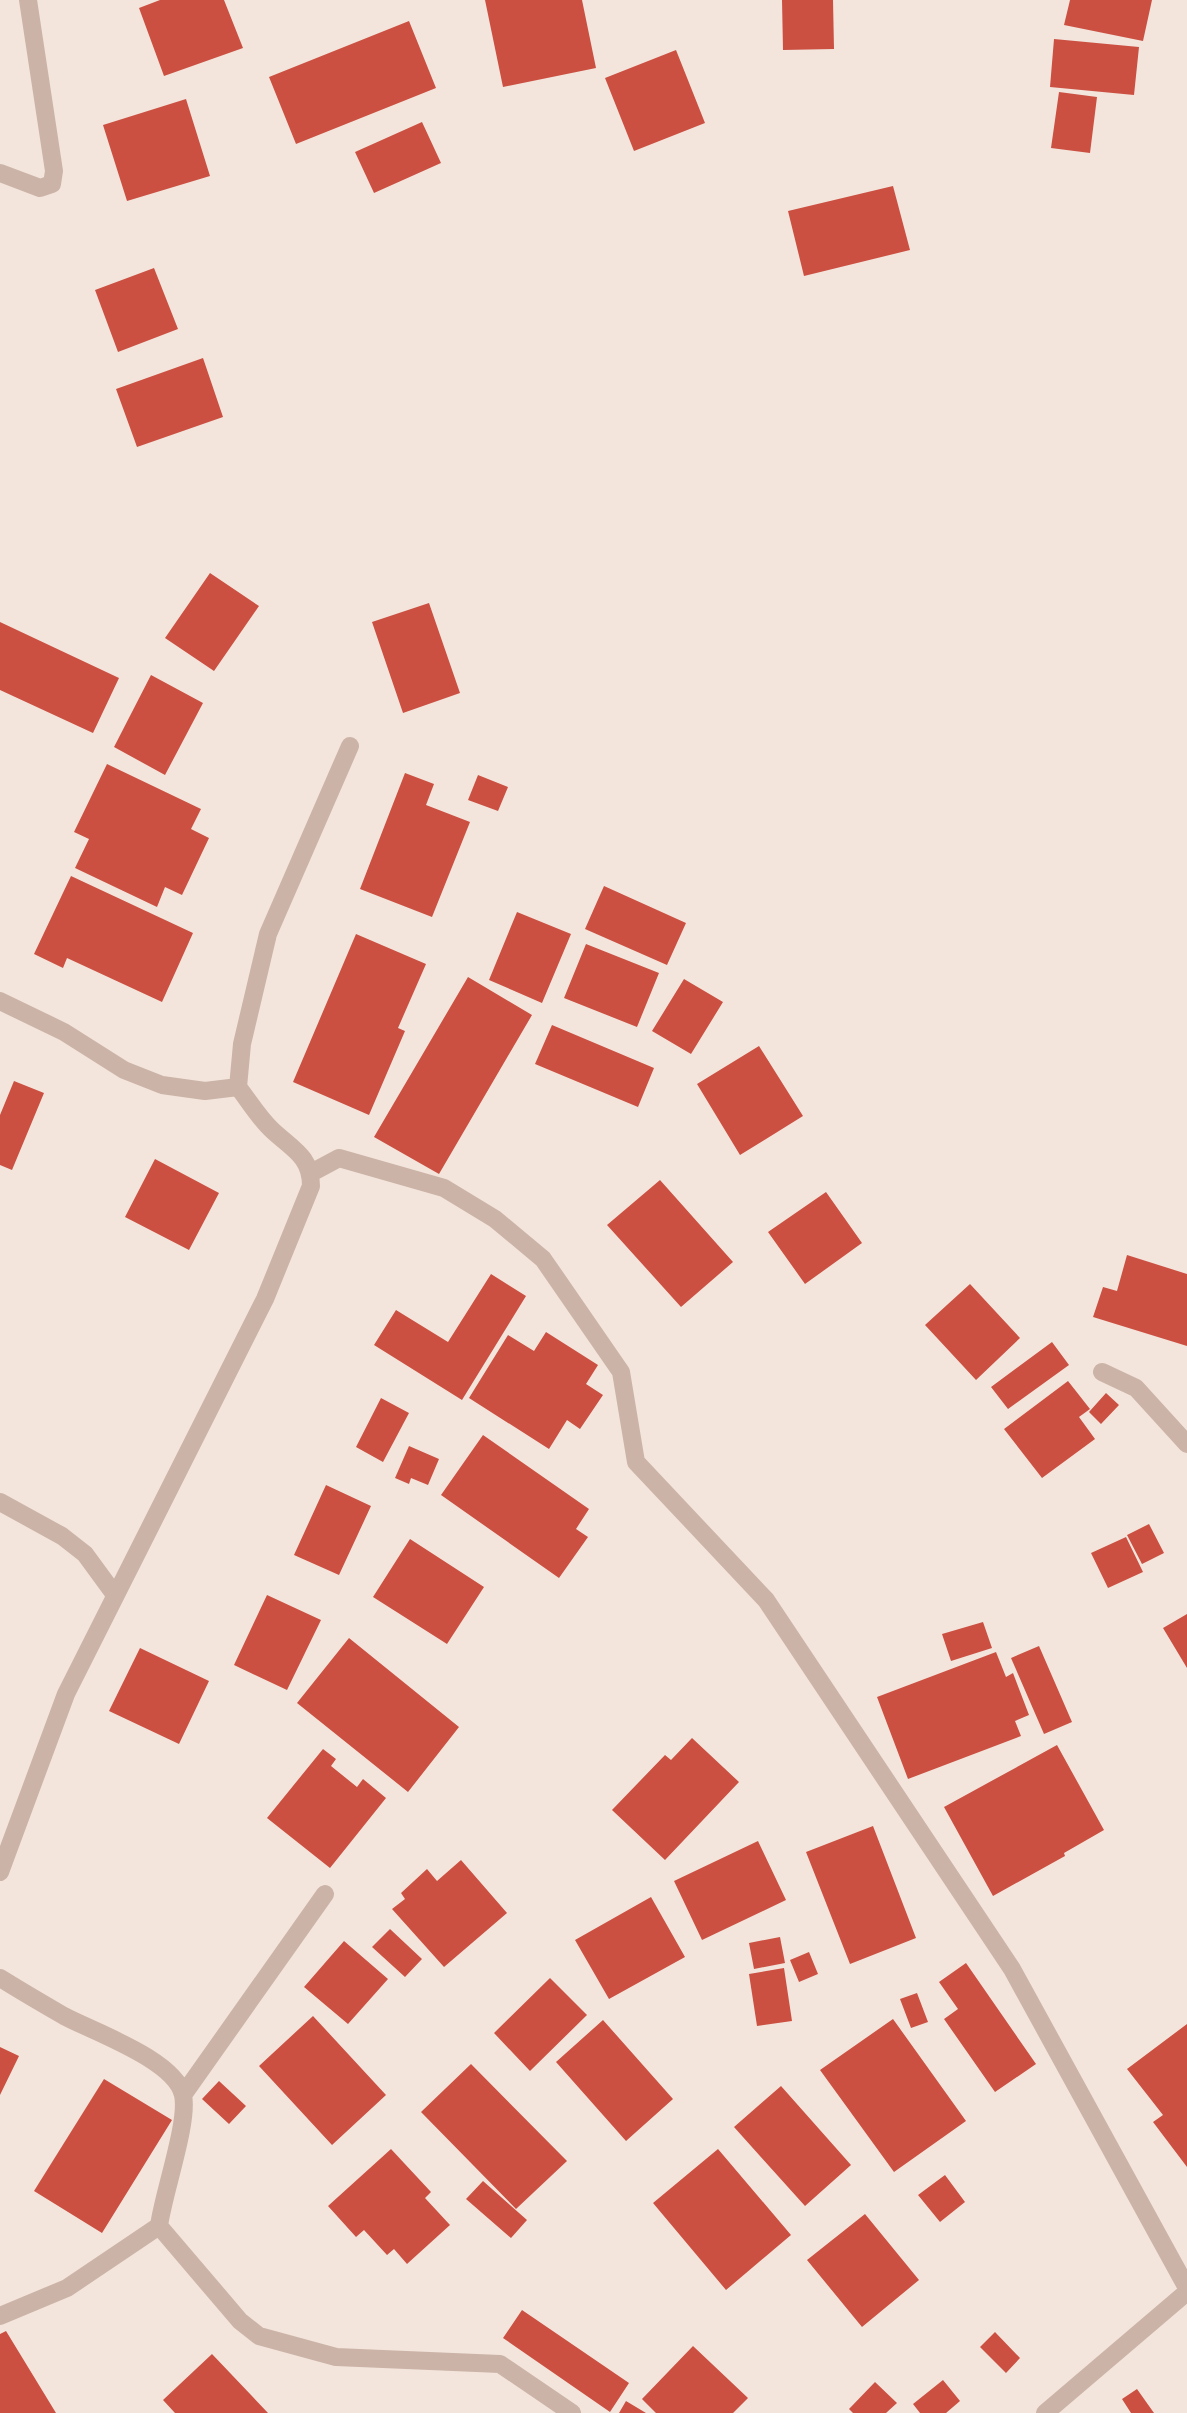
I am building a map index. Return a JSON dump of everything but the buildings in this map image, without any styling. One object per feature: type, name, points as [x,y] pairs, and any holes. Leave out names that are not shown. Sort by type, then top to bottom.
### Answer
[{"type":"street","points":[[0,173],[40,188],[52,184],[54,171],[28,0]]},
{"type":"street","points":[[0,1872],[66,1693],[265,1299],[302,1214],[311,1186],[311,1173],[302,1153],[271,1129],[237,1087],[242,1044],[268,934],[351,746]]},
{"type":"street","points":[[0,1001],[64,1032],[124,1070],[162,1085],[205,1091],[237,1087]]},
{"type":"street","points":[[311,1173],[339,1158],[444,1188],[495,1219],[543,1259],[621,1372],[636,1462],[766,1601],[1012,1969],[1187,2290],[1045,2413]]},
{"type":"street","points":[[1102,1372],[1136,1388],[1187,1444]]},
{"type":"street","points":[[0,1502],[62,1536],[85,1554],[115,1595]]},
{"type":"street","points":[[0,2316],[68,2288],[159,2226],[180,2132],[183,2095],[325,1894]]},
{"type":"street","points":[[0,1978],[65,2016],[144,2055],[173,2077],[183,2095]]},
{"type":"street","points":[[159,2226],[240,2321],[259,2336],[336,2357],[500,2364],[572,2413]]}]
